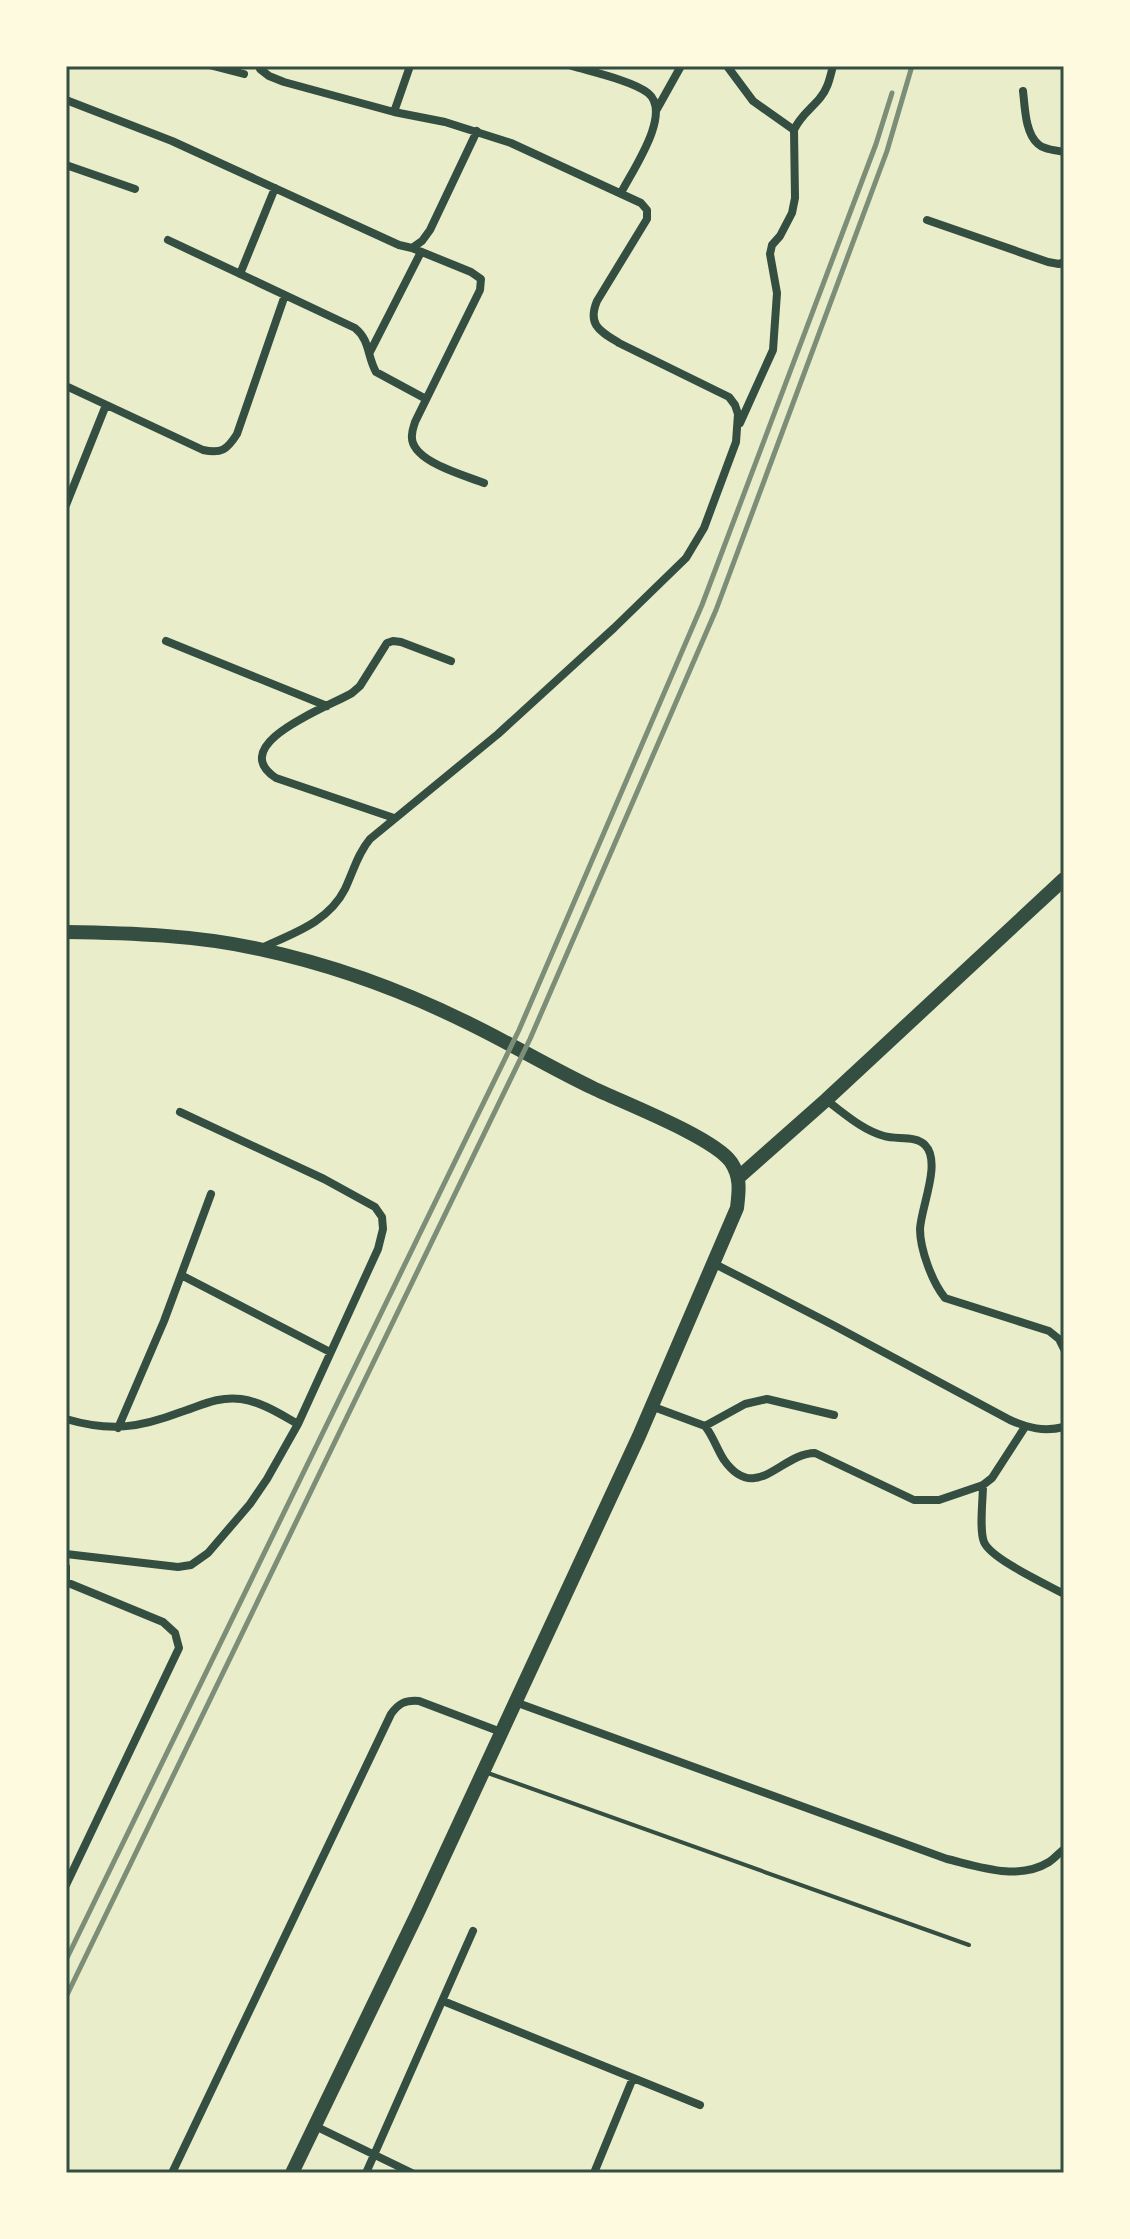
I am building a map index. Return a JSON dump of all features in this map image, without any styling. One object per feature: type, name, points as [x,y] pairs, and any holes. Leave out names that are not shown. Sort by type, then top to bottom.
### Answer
[{"type":"main road","points":[[739,1177],[1064,879]]},
{"type":"main road","points":[[66,932],[152,935],[259,949],[389,987],[680,1129],[730,1160],[739,1177],[737,1208],[651,1406],[483,1771],[292,2173]]},
{"type":"street","points":[[213,66],[244,74]]},
{"type":"street","points":[[260,66],[269,76],[284,82],[394,112],[445,122],[511,143],[641,203],[647,210],[647,219],[597,301],[592,312],[595,325],[619,343],[729,397],[735,405],[739,424]]},
{"type":"street","points":[[394,112],[410,66]]},
{"type":"street","points":[[572,66],[637,86],[651,94],[657,109]]},
{"type":"street","points":[[621,193],[655,127],[657,109],[681,66]]},
{"type":"street","points":[[727,66],[753,101],[794,130]]},
{"type":"street","points":[[259,949],[326,915],[343,892],[364,846],[379,830],[498,734],[614,628],[686,558],[697,543],[736,442],[739,424],[775,340],[777,293],[770,254],[772,245],[787,225],[795,198],[794,130],[798,120],[821,97],[833,66]]},
{"type":"street","points":[[1023,91],[1028,123],[1037,143],[1044,148],[1064,152]]},
{"type":"street","points":[[66,100],[172,141],[481,279],[480,290],[411,436],[415,449],[424,458],[484,483]]},
{"type":"street","points":[[369,352],[477,131]]},
{"type":"street","points":[[66,165],[135,189]]},
{"type":"street","points":[[240,274],[275,188]]},
{"type":"street","points":[[927,220],[1048,262],[1064,262]]},
{"type":"street","points":[[168,240],[355,328],[366,341],[376,372],[426,399]]},
{"type":"street","points":[[66,386],[203,450],[216,453],[230,446],[237,434],[285,295]]},
{"type":"street","points":[[66,505],[106,405]]},
{"type":"street","points":[[166,641],[327,706]]},
{"type":"street","points":[[394,818],[276,778],[267,772],[263,757],[274,735],[282,729],[360,686],[387,643],[401,642],[451,661]]},
{"type":"street","points":[[826,1100],[874,1133],[918,1140],[931,1154],[921,1240],[931,1273],[945,1298],[1049,1331],[1059,1339],[1064,1349]]},
{"type":"street","points":[[66,1554],[178,1567],[199,1561],[250,1504],[267,1479],[298,1424],[378,1249],[383,1229],[382,1217],[375,1207],[324,1179],[180,1112]]},
{"type":"street","points":[[118,1428],[164,1321],[211,1194]]},
{"type":"street","points":[[713,1263],[1025,1427],[1052,1430],[1064,1427]]},
{"type":"street","points":[[181,1275],[330,1352]]},
{"type":"street","points":[[66,1419],[98,1427],[118,1428],[155,1421],[202,1403],[229,1398],[264,1405],[298,1424]]},
{"type":"street","points":[[705,1426],[745,1404],[767,1399],[834,1415]]},
{"type":"street","points":[[651,1406],[705,1426],[724,1460],[742,1477],[770,1475],[803,1453],[815,1453],[914,1500],[939,1500],[983,1485],[992,1478],[1025,1427]]},
{"type":"street","points":[[983,1485],[983,1542],[1001,1559],[1064,1594]]},
{"type":"street","points":[[66,1567],[66,1581],[163,1622],[175,1633],[179,1648],[66,1885]]},
{"type":"street","points":[[172,2173],[391,1714],[407,1700],[419,1701],[501,1732]]},
{"type":"street","points":[[515,1702],[961,1863],[988,1870],[1019,1872],[1049,1862],[1064,1849]]},
{"type":"street","points":[[366,2173],[473,1931]]},
{"type":"street","points":[[443,2001],[700,2105]]},
{"type":"street","points":[[594,2173],[633,2078]]},
{"type":"street","points":[[315,2126],[412,2173]]},
{"type":"lane","points":[[483,1771],[969,1945]]},
{"type":"railway","points":[[66,1997],[530,1039],[716,610],[887,151],[912,66]]},
{"type":"railway","points":[[66,1960],[519,1030],[702,605],[876,144],[892,93]]}]
